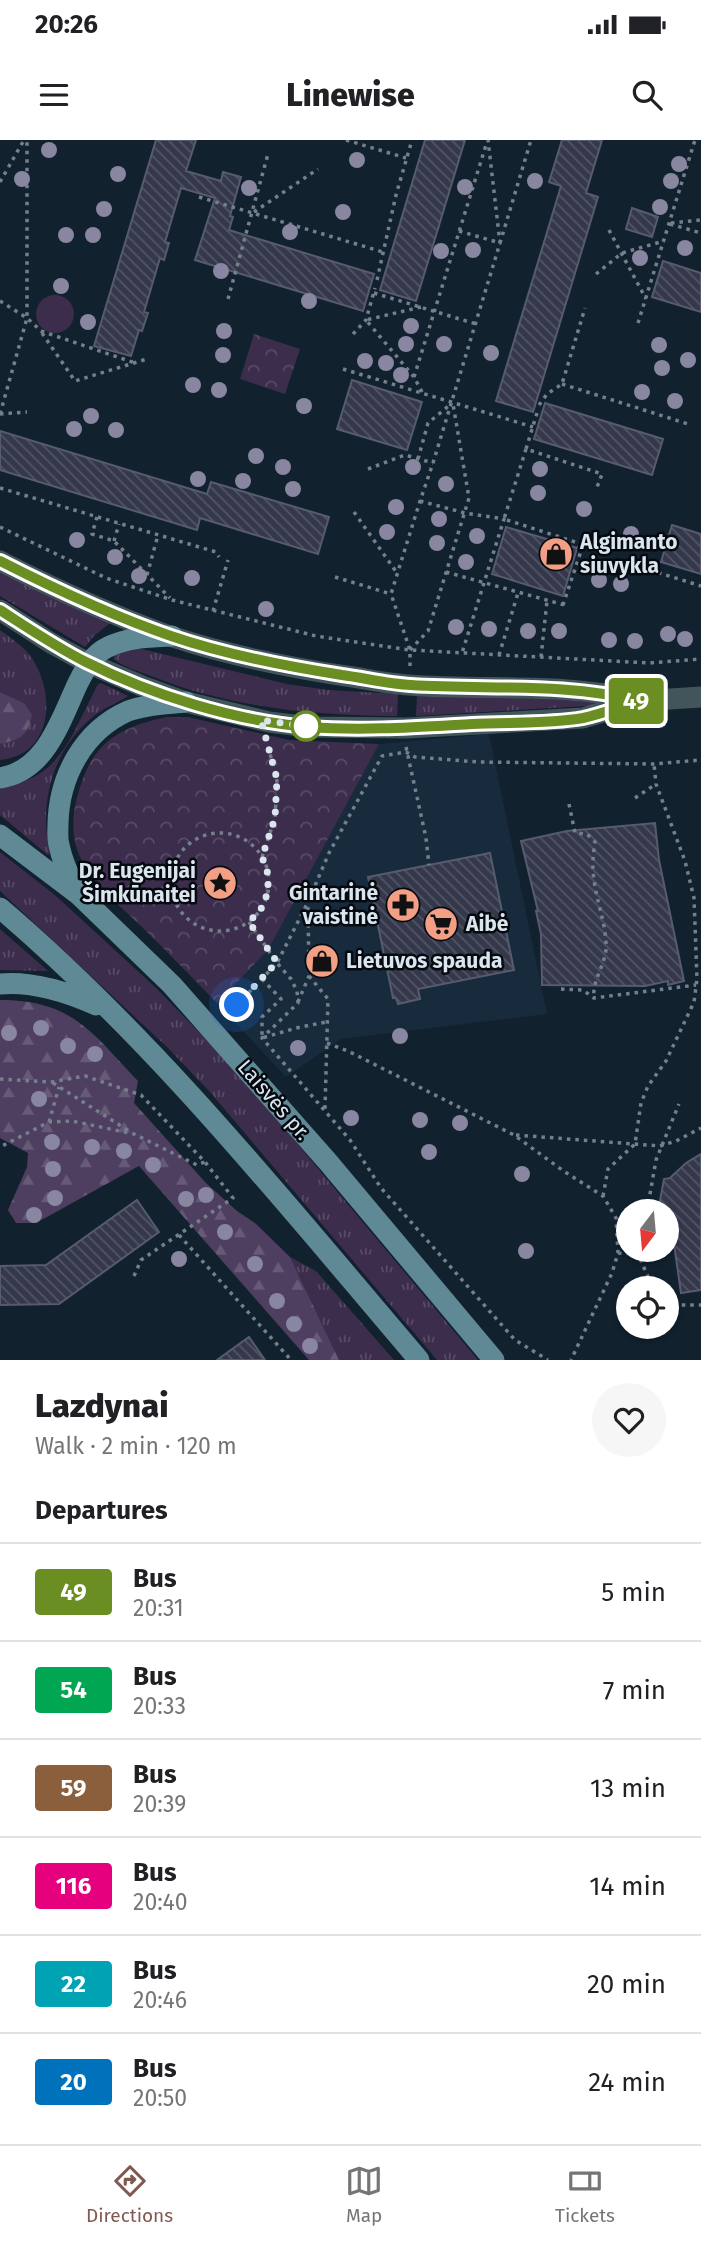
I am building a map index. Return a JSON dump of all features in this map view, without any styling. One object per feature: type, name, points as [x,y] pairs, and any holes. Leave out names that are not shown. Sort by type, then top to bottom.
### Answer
[{"type":"main road","points":[[0,778],[15,776],[35,762],[46,749],[88,663],[106,647],[142,637],[172,636]]},
{"type":"main road","points":[[79,895],[66,870],[58,842],[64,781],[80,750],[104,725],[129,711],[152,705],[187,702]]},
{"type":"main road","name":"Laisvės pr.","points":[[0,835],[79,895],[172,985],[328,1162],[494,1360]]},
{"type":"main road","points":[[0,908],[110,1012],[196,1100],[419,1360]]},
{"type":"main road","points":[[0,984],[33,986],[72,994],[110,1012]]},
{"type":"street","points":[[0,561],[34,579],[172,636],[295,667],[409,685],[542,687],[606,692],[639,701]]},
{"type":"street","points":[[0,610],[88,663],[142,686],[187,702],[261,720],[309,727],[406,728],[583,718],[639,701],[701,698]]},
{"type":"path","points":[[0,182],[26,140]]},
{"type":"path","points":[[26,140],[27,318],[0,414],[27,412]]},
{"type":"path","points":[[346,140],[406,158]]},
{"type":"path","points":[[377,280],[412,140]]},
{"type":"path","points":[[411,650],[391,594],[531,140]]},
{"type":"path","points":[[638,323],[695,140]]},
{"type":"path","points":[[487,142],[500,243]]},
{"type":"path","points":[[414,377],[487,142]]},
{"type":"path","points":[[228,299],[268,154]]},
{"type":"path","points":[[252,213],[317,169]]},
{"type":"path","points":[[199,197],[383,252]]},
{"type":"path","points":[[669,223],[701,220]]},
{"type":"path","points":[[669,223],[701,233]]},
{"type":"path","points":[[610,230],[646,299]]},
{"type":"path","points":[[459,231],[500,243]]},
{"type":"path","points":[[596,274],[622,253],[664,241]]},
{"type":"path","points":[[353,334],[366,320],[374,291],[476,324]]},
{"type":"path","points":[[0,301],[27,318],[41,331],[75,381],[146,359]]},
{"type":"path","points":[[366,320],[421,307]]},
{"type":"path","points":[[540,405],[547,394],[562,384],[585,308]]},
{"type":"path","points":[[366,320],[414,377],[422,393]]},
{"type":"path","points":[[41,331],[135,363]]},
{"type":"path","points":[[343,369],[533,427]]},
{"type":"path","points":[[562,384],[688,424]]},
{"type":"path","points":[[418,459],[428,423],[452,402]]},
{"type":"path","points":[[411,650],[428,631],[469,498],[452,402]]},
{"type":"path","points":[[462,653],[537,413]]},
{"type":"path","points":[[526,449],[602,474],[596,491]]},
{"type":"path","points":[[368,469],[405,455],[433,463]]},
{"type":"path","points":[[0,488],[216,552],[219,557]]},
{"type":"path","points":[[420,501],[465,513],[504,519],[575,542],[581,551],[566,606],[446,572]]},
{"type":"path","points":[[354,512],[397,573]]},
{"type":"path","points":[[97,517],[92,534],[114,541],[172,600]]},
{"type":"path","points":[[114,541],[119,524]]},
{"type":"path","points":[[0,527],[106,578],[172,600],[316,636],[411,650],[649,663],[701,659]]},
{"type":"path","points":[[147,575],[158,535]]},
{"type":"path","points":[[213,611],[228,560]]},
{"type":"path","points":[[650,570],[701,586]]},
{"type":"path","points":[[334,577],[391,594]]},
{"type":"path","points":[[499,655],[518,593]]},
{"type":"path","points":[[541,657],[547,601]]},
{"type":"path","points":[[261,720],[277,779],[275,818],[262,857]]},
{"type":"path","points":[[406,752],[422,818],[429,865]]},
{"type":"path","points":[[237,1005],[277,962],[308,902],[329,852],[382,756],[406,752],[415,757],[478,762],[654,764],[701,761]]},
{"type":"path","points":[[603,1196],[608,1169],[635,1144],[641,1103],[648,1086],[666,1061],[694,1002],[694,898],[685,861],[656,784],[654,764]]},
{"type":"path","points":[[635,798],[656,784]]},
{"type":"path","points":[[569,804],[575,833],[587,834],[595,842],[592,863],[605,930],[606,953],[593,990],[594,998]]},
{"type":"path","points":[[216,833],[234,835],[250,843],[262,857],[268,874],[268,892],[261,909],[249,922],[232,929],[214,931],[197,926],[183,914],[173,899],[170,881],[174,863],[184,848],[198,837],[216,833]]},
{"type":"path","points":[[262,1038],[298,1003],[309,976],[308,902]]},
{"type":"path","points":[[249,922],[291,979],[297,991],[298,1003]]},
{"type":"path","points":[[309,976],[328,999],[325,1111]]},
{"type":"path","points":[[262,979],[281,999],[262,1017],[262,1038],[350,1140],[382,1188],[515,1340],[548,1360]]},
{"type":"path","points":[[561,989],[583,990],[594,998],[696,985]]},
{"type":"path","points":[[262,1038],[326,1022]]},
{"type":"path","points":[[327,1043],[514,1135],[603,1196],[616,1218]]},
{"type":"path","points":[[0,1079],[51,1082],[85,1076],[141,1095],[205,1162],[233,1198],[141,1260],[134,1276]]},
{"type":"path","points":[[51,1082],[134,1134],[197,1165],[205,1162]]},
{"type":"path","points":[[49,1122],[59,1087]]},
{"type":"path","points":[[649,1199],[660,1146],[679,1104]]},
{"type":"path","points":[[0,1147],[49,1122],[72,1121],[134,1134]]},
{"type":"path","points":[[514,1135],[660,1146],[701,1128]]},
{"type":"path","points":[[178,1235],[290,1360]]},
{"type":"path","points":[[571,1360],[616,1260]]},
{"type":"path","points":[[679,1305],[701,1305]]},
{"type":"shaded area","points":[[489,734],[547,1014],[341,1039],[286,1077],[217,1003],[268,950],[379,744]]},
{"type":"green space","points":[[55,295],[68,301],[74,314],[68,327],[55,333],[42,327],[36,314],[42,301]]},
{"type":"green space","points":[[254,334],[300,349],[285,394],[240,379]]},
{"type":"green space","points":[[0,573],[110,623],[85,647],[0,596]]},
{"type":"green space","points":[[0,630],[30,655],[40,674],[46,706],[45,722],[30,747],[17,756],[0,760],[0,744],[11,742],[24,703],[0,692]]},
{"type":"green space","points":[[133,647],[287,684],[328,690],[398,694],[397,716],[274,708],[213,696],[183,688],[114,659],[115,654]]},
{"type":"green space","points":[[98,684],[128,696],[99,712],[81,728],[59,760],[48,796],[48,855],[0,815],[0,789],[36,776],[54,761],[69,741]]},
{"type":"green space","points":[[0,692],[24,703],[32,715],[22,736],[0,744]]},
{"type":"green space","points":[[417,695],[621,701],[621,704],[416,716]]},
{"type":"green space","points":[[167,717],[187,717],[289,740],[379,744],[268,950],[217,1003],[106,893],[88,871],[75,840],[73,821],[78,794],[90,763],[98,751],[128,729]]},
{"type":"green space","points":[[0,852],[56,896],[155,987],[233,1067],[478,1360],[437,1360],[210,1092],[167,1047],[0,891]]},
{"type":"green space","points":[[0,929],[48,971],[0,970]]},
{"type":"green space","points":[[0,1000],[46,1006],[64,1013],[79,1022],[107,1048],[138,1081],[134,1103],[206,1183],[255,1223],[290,1257],[339,1360],[309,1360],[139,1166],[36,1223],[16,1223],[8,1210],[27,1167],[28,1153],[0,1138]]},
{"type":"green space","points":[[290,1257],[316,1271],[394,1360],[339,1360]]},
{"type":"building","points":[[156,140],[196,140],[186,171],[221,181],[223,172],[241,177],[230,216],[233,217],[229,230],[374,274],[363,311],[195,260],[215,198],[181,188],[165,242],[169,243],[164,260],[160,258],[144,312],[148,313],[142,331],[139,330],[131,356],[94,346]]},
{"type":"building","points":[[425,140],[465,140],[416,301],[380,290]]},
{"type":"building","points":[[562,140],[602,140],[586,193],[598,197],[533,412],[496,401],[561,186],[549,182]]},
{"type":"building","points":[[632,208],[658,217],[652,237],[626,229]]},
{"type":"building","points":[[663,261],[701,273],[701,312],[652,297]]},
{"type":"building","points":[[352,380],[422,402],[407,450],[337,429]]},
{"type":"building","points":[[545,403],[663,439],[652,475],[534,439]]},
{"type":"building","points":[[0,431],[207,494],[211,482],[329,517],[318,554],[200,518],[197,530],[0,470]]},
{"type":"building","points":[[672,525],[701,534],[701,574],[661,562]]},
{"type":"building","points":[[506,527],[577,548],[563,596],[492,574]]},
{"type":"building","points":[[655,823],[659,860],[684,981],[645,986],[542,985],[538,911],[521,841],[567,831]]},
{"type":"building","name":"Aibė","points":[[490,853],[514,970],[418,989],[420,999],[398,1004],[396,998],[393,998],[368,877]]},
{"type":"building","points":[[701,1154],[701,1290],[681,1293],[677,1262],[679,1262],[679,1199],[660,1199],[664,1179],[670,1178]]},
{"type":"building","points":[[137,1200],[159,1232],[59,1304],[0,1305],[0,1266],[46,1265]]},
{"type":"building","points":[[249,1337],[265,1360],[217,1360]]},
{"type":"bus line","name":"49","points":[[0,561],[34,579],[172,636],[259,660],[409,685],[542,687],[606,692],[639,701],[583,718],[548,720],[406,728],[309,727],[269,722],[187,702],[142,686],[88,663],[0,610]]},
{"type":"place","name":"Algimanto siuvykla","points":[[556,554]]},
{"type":"place","name":"Dr. Eugenijai Šimkūnaitei","points":[[220,883]]},
{"type":"place","name":"Gintarinė vaistinė","points":[[403,905]]},
{"type":"place","name":"Aibė","points":[[441,924]]},
{"type":"place","name":"Lietuvos spauda","points":[[322,961]]},
{"type":"route","points":[[237,1005],[277,962],[249,922],[261,909],[268,892],[268,874],[262,857],[275,818],[277,779],[261,720],[309,727],[306,726]]}]
